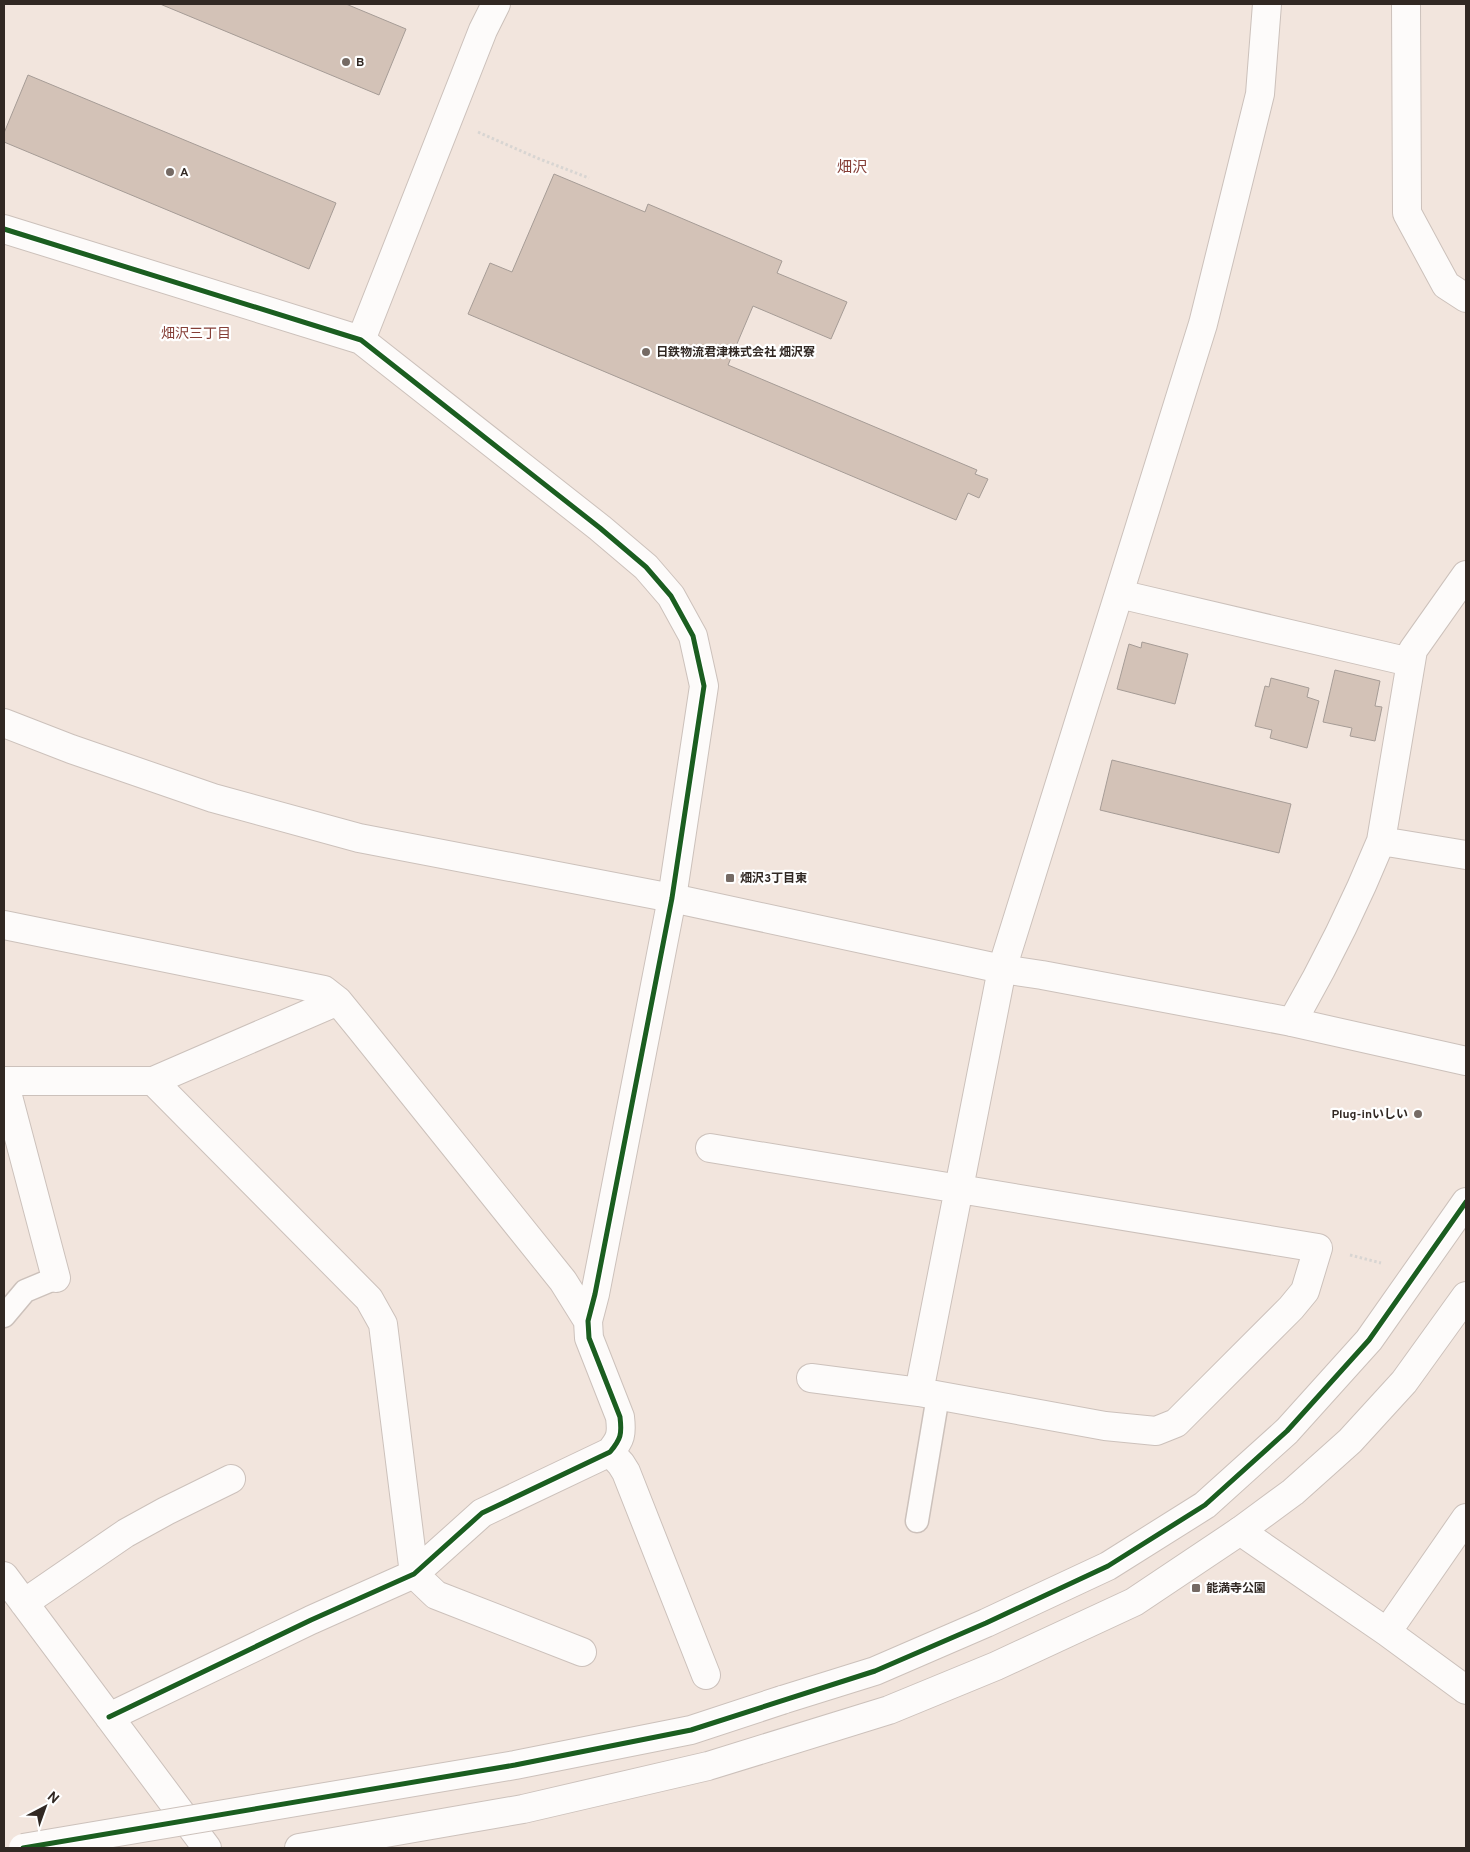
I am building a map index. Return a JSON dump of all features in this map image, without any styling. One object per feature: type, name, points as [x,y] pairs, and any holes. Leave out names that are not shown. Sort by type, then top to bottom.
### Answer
[{"type":"street","points":[[360,340],[483,30],[496,4]]},
{"type":"street","points":[[928,1394],[960,1189],[1002,969],[1205,315],[1260,94],[1266,4]]},
{"type":"street","points":[[1406,4],[1407,213],[1446,285],[1466,298]]},
{"type":"street","points":[[4,229],[360,340],[600,528],[646,567],[671,596],[693,636],[704,686],[672,898],[595,1294],[588,1321],[589,1338],[620,1417],[621,1430],[619,1442],[610,1452],[482,1512],[414,1574],[311,1620],[109,1717]]},
{"type":"street","points":[[1292,1022],[1313,985],[1380,841],[1413,650],[1466,575]]},
{"type":"street","points":[[1119,594],[1410,662]]},
{"type":"street","points":[[4,722],[71,749],[213,798],[359,838],[672,898],[1002,969],[1292,1022],[1466,1062]]},
{"type":"street","points":[[1380,841],[1466,855]]},
{"type":"street","points":[[4,925],[324,990],[338,1001],[563,1281],[588,1321]]},
{"type":"street","points":[[56,1278],[4,1080],[153,1081],[338,1001]]},
{"type":"street","points":[[153,1081],[369,1299],[383,1324],[414,1574],[436,1595],[582,1652]]},
{"type":"street","points":[[710,1148],[1318,1248],[1305,1291],[1291,1308],[1176,1423],[1156,1431],[1105,1426],[928,1394],[811,1378]]},
{"type":"street","points":[[23,1848],[515,1765],[691,1730],[875,1671],[986,1623],[1108,1566],[1205,1505],[1287,1431],[1369,1340],[1466,1202]]},
{"type":"street","points":[[299,1848],[523,1809],[708,1766],[889,1710],[996,1666],[1134,1602],[1240,1531],[1292,1492],[1350,1441],[1404,1382],[1466,1296]]},
{"type":"street","points":[[610,1452],[626,1472],[706,1675]]},
{"type":"street","points":[[24,1603],[126,1534],[166,1511],[231,1479]]},
{"type":"street","points":[[1386,1632],[1466,1518]]},
{"type":"street","points":[[1240,1531],[1466,1690]]},
{"type":"street","points":[[4,1576],[207,1848]]},
{"type":"lane","points":[[4,1316],[25,1291],[56,1278]]},
{"type":"lane","points":[[917,1521],[928,1394]]},
{"type":"path","points":[[472,129],[537,158],[589,178]]},
{"type":"building","name":"B","points":[[160,4],[346,4],[406,29],[379,95]]},
{"type":"building","name":"A","points":[[28,75],[336,203],[309,269],[4,142],[4,133]]},
{"type":"building","name":"日鉄物流君津株式会社 畑沢寮","points":[[554,174],[645,212],[648,204],[782,261],[777,273],[847,302],[831,339],[753,306],[728,365],[977,470],[975,474],[988,479],[979,498],[968,493],[956,520],[468,314],[490,263],[512,272]]},
{"type":"building","points":[[1142,642],[1188,654],[1175,704],[1117,689],[1129,644],[1141,648]]},
{"type":"building","points":[[1335,670],[1380,681],[1375,706],[1382,707],[1375,741],[1350,736],[1352,728],[1323,722]]},
{"type":"building","points":[[1271,678],[1309,688],[1307,697],[1319,701],[1307,748],[1270,738],[1272,730],[1255,726],[1265,686],[1269,687]]},
{"type":"building","points":[[1112,760],[1291,804],[1279,853],[1100,810]]},
{"type":"cycle path","points":[[4,229],[361,340],[600,528],[646,567],[671,596],[693,636],[704,686],[672,898],[595,1294],[588,1321],[589,1338],[620,1417],[621,1432],[616,1443],[610,1452],[482,1513],[414,1574],[311,1620],[109,1717]]},
{"type":"cycle path","points":[[23,1848],[515,1765],[691,1730],[875,1671],[986,1623],[1108,1566],[1205,1505],[1287,1431],[1369,1340],[1466,1202]]},
{"type":"place","name":"B","points":[[346,62]]},
{"type":"place","name":"A","points":[[170,172]]},
{"type":"place","name":"日鉄物流君津株式会社 畑沢寮","points":[[646,352]]},
{"type":"place","name":"畑沢3丁目東","points":[[730,878]]},
{"type":"place","name":"Plug-inいしい","points":[[1418,1114]]},
{"type":"place","name":"能満寺公園","points":[[1196,1588]]},
{"type":"district","name":"畑沢","points":[[852,167]]},
{"type":"district","name":"畑沢三丁目","points":[[196,333]]}]
